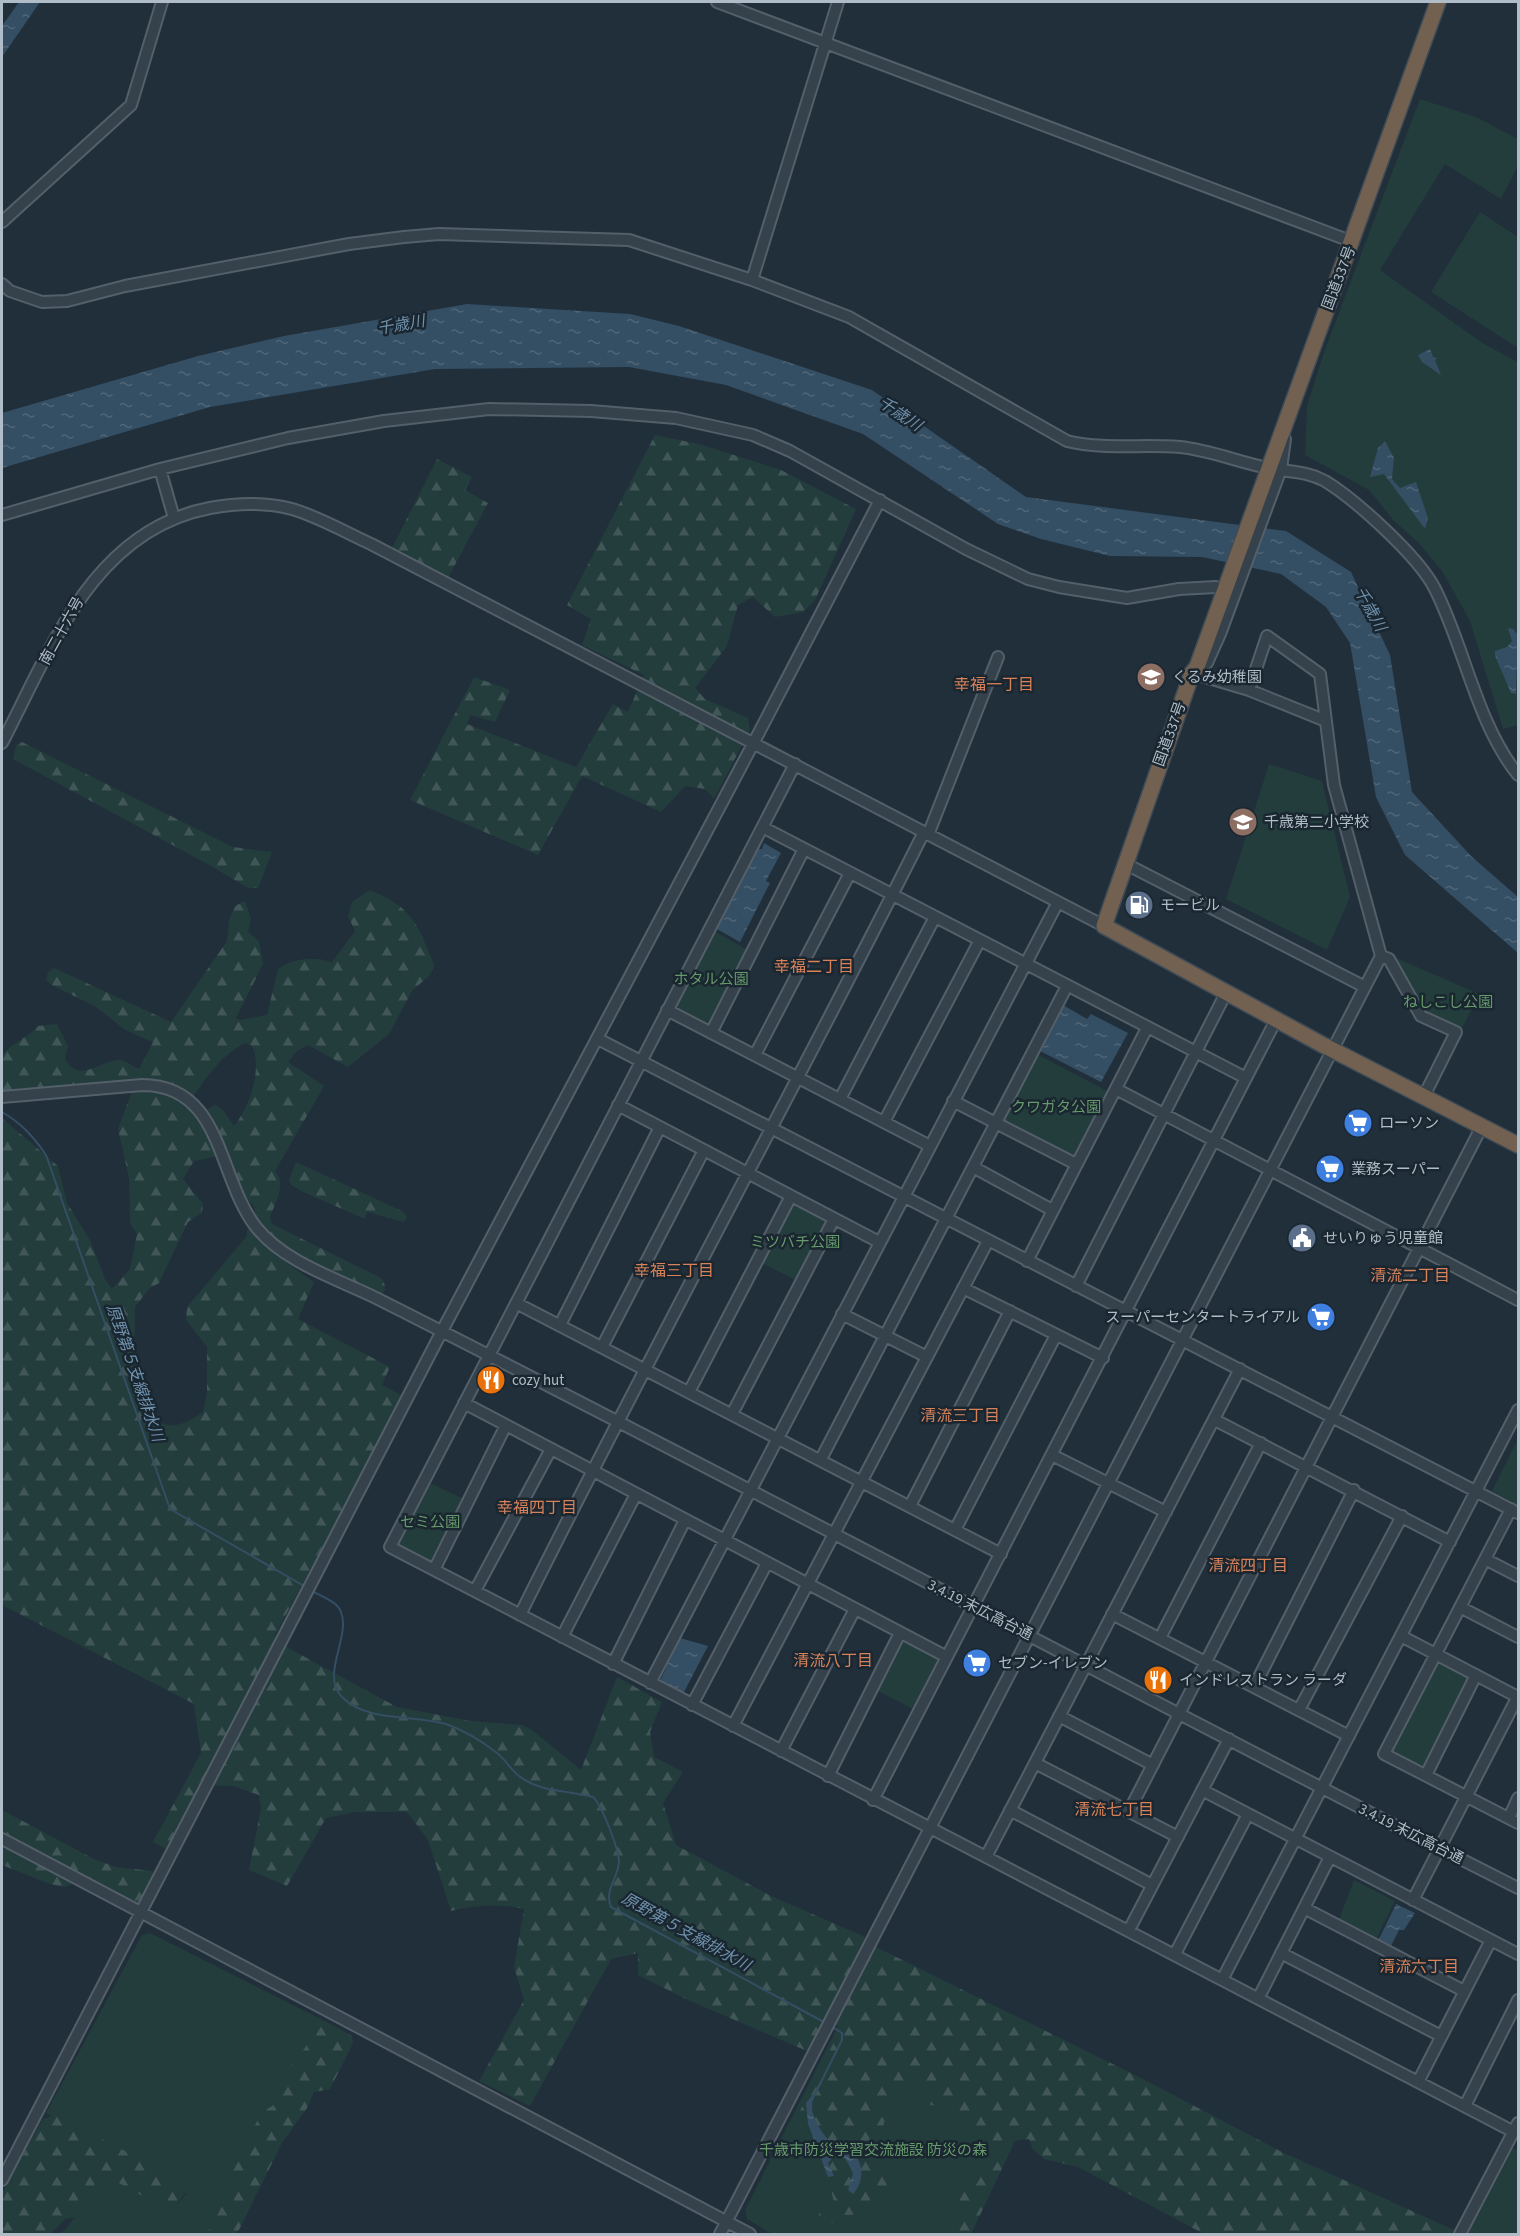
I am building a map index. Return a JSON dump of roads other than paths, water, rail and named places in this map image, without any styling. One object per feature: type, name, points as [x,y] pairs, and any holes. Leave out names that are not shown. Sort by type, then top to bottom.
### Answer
[{"type":"highway","name":"国道337号","points":[[1104,926],[1124,862],[1194,670],[1274,469],[1289,412],[1353,242],[1438,2]]},
{"type":"highway","points":[[1104,926],[1334,1051],[1518,1144]]},
{"type":"street","points":[[2,222],[131,105],[162,2]]},
{"type":"street","points":[[717,2],[1353,242]]},
{"type":"street","points":[[752,280],[838,2]]},
{"type":"street","points":[[6,288],[42,302],[67,301],[125,286],[349,244],[440,234],[628,240],[752,280],[849,317],[1067,441],[1100,447],[1183,448],[1227,456],[1274,469],[1303,472],[1325,481],[1385,530],[1433,585],[1452,623],[1483,710],[1500,747],[1518,775]]},
{"type":"street","points":[[2,515],[160,469],[288,438],[444,412],[489,409],[591,411],[676,418],[753,435],[790,451],[966,549],[1007,570],[1039,582],[1127,598],[1179,589],[1222,598]]},
{"type":"street","points":[[160,469],[174,518]]},
{"type":"street","points":[[2,2180],[442,1331],[598,1039],[880,500]]},
{"type":"street","name":"南二十六号","points":[[2,743],[70,610],[84,591],[129,543],[151,529],[197,510],[236,504],[269,505],[313,516],[1104,926]]},
{"type":"street","points":[[720,2235],[928,1828],[1382,956],[1334,785],[1320,674],[1267,636],[1249,690]]},
{"type":"street","points":[[520,1615],[591,1470],[926,834],[998,657]]},
{"type":"street","points":[[1194,670],[1326,721]]},
{"type":"street","points":[[795,765],[390,1547],[873,1800],[1223,1978],[1464,2106],[1516,2128],[1460,2235]]},
{"type":"street","points":[[764,828],[1246,1078]]},
{"type":"street","points":[[711,1033],[804,849]]},
{"type":"street","points":[[1124,862],[1365,987]]},
{"type":"street","points":[[755,1055],[850,873]]},
{"type":"street","points":[[651,1683],[749,1490],[1058,902]]},
{"type":"street","points":[[840,1100],[935,917]]},
{"type":"street","points":[[884,1122],[980,940]]},
{"type":"street","points":[[1382,956],[1389,959],[1421,1016],[1456,1032],[1424,1096]]},
{"type":"street","points":[[821,1460],[1067,986]]},
{"type":"street","points":[[1076,1286],[1227,991]]},
{"type":"street","points":[[667,1010],[930,1146]]},
{"type":"street","points":[[873,1800],[1277,1018]]},
{"type":"street","points":[[1027,1261],[1147,1028]]},
{"type":"street","points":[[598,1039],[1515,1511],[1485,1559],[1384,1754],[1514,1820],[1518,1798]]},
{"type":"street","name":"3.4.19 末広高台通","points":[[2,1097],[142,1085],[162,1085],[180,1094],[202,1113],[253,1221],[280,1250],[489,1354],[1518,1888]]},
{"type":"street","points":[[1116,1089],[1518,1300]]},
{"type":"street","points":[[953,1101],[1076,1164]]},
{"type":"street","points":[[618,1105],[879,1242]]},
{"type":"street","points":[[1129,1811],[1482,1126]]},
{"type":"street","points":[[560,1325],[660,1127]]},
{"type":"street","points":[[602,1347],[704,1150]]},
{"type":"street","points":[[973,1167],[1052,1210]]},
{"type":"street","points":[[689,1392],[791,1196]]},
{"type":"street","points":[[732,1414],[834,1219]]},
{"type":"street","points":[[733,1726],[988,1241]]},
{"type":"street","points":[[963,1288],[1103,1358]]},
{"type":"street","points":[[516,1303],[1000,1554]]},
{"type":"street","points":[[910,1506],[1010,1311]]},
{"type":"street","points":[[842,1314],[927,1357]]},
{"type":"street","points":[[955,1530],[1056,1335]]},
{"type":"street","points":[[986,1857],[1240,1369]]},
{"type":"street","points":[[464,1403],[947,1657]]},
{"type":"street","points":[[1223,1978],[1518,1410]]},
{"type":"street","points":[[1215,1420],[1354,1490],[1450,1542]]},
{"type":"street","points":[[434,1570],[506,1425]]},
{"type":"street","points":[[1160,1638],[1261,1443]]},
{"type":"street","points":[[475,1591],[551,1449]]},
{"type":"street","points":[[1052,1455],[1166,1512]]},
{"type":"street","points":[[1254,1687],[1354,1490]]},
{"type":"street","points":[[562,1636],[636,1494]]},
{"type":"street","points":[[1299,1710],[1402,1516]]},
{"type":"street","points":[[613,1664],[685,1520]]},
{"type":"street","points":[[1485,1559],[1518,1576]]},
{"type":"street","points":[[692,1705],[767,1563]]},
{"type":"street","points":[[1460,1607],[1518,1637]]},
{"type":"street","points":[[781,1751],[855,1609]]},
{"type":"street","points":[[1112,1614],[1349,1736]]},
{"type":"street","points":[[828,1776],[900,1633]]},
{"type":"street","points":[[1401,1636],[1518,1696],[1413,1900]]},
{"type":"street","points":[[1426,1775],[1476,1675]]},
{"type":"street","points":[[1059,1716],[1153,1765]]},
{"type":"street","points":[[1129,1930],[1229,1739]]},
{"type":"street","points":[[1035,1762],[1178,1837]]},
{"type":"street","points":[[1202,1790],[1518,1954]]},
{"type":"street","points":[[1010,1810],[1152,1886]]},
{"type":"street","points":[[1175,1954],[1248,1814]]},
{"type":"street","points":[[2,1839],[750,2235]]},
{"type":"street","points":[[1259,1997],[1330,1857]]},
{"type":"street","points":[[1304,1908],[1464,1991]]},
{"type":"street","points":[[1418,2082],[1491,1940]]},
{"type":"street","points":[[1281,1953],[1441,2036]]},
{"type":"street","points":[[1464,2106],[1518,2000]]},
{"type":"water","points":[[19,2],[40,2],[2,57],[2,26]]},
{"type":"water","name":"千歳川","points":[[467,304],[630,314],[679,326],[872,390],[1026,497],[1286,531],[1351,572],[1390,655],[1412,792],[1471,856],[1518,897],[1518,953],[1405,855],[1376,797],[1350,643],[1326,607],[1281,574],[1202,557],[1110,556],[1041,539],[998,524],[863,434],[726,385],[629,367],[435,369],[210,407],[2,468],[2,413],[198,356],[284,336]]},
{"type":"water","points":[[1430,349],[1433,357],[1437,358],[1435,360],[1441,375],[1422,362],[1418,355]]},
{"type":"water","points":[[1385,441],[1394,458],[1392,479],[1400,488],[1416,482],[1428,518],[1425,529],[1384,474],[1370,477],[1378,448]]},
{"type":"water","points":[[1508,628],[1513,629],[1518,635],[1516,694],[1511,693],[1495,656],[1495,651],[1507,647],[1512,641]]},
{"type":"water","points":[[764,843],[781,853],[766,881],[770,883],[740,942],[715,928],[757,849],[762,849]]},
{"type":"water","points":[[1063,1005],[1087,1019],[1091,1014],[1128,1033],[1101,1082],[1040,1051]]},
{"type":"water","points":[[680,1638],[708,1646],[683,1694],[660,1681]]},
{"type":"water","points":[[1396,1904],[1415,1913],[1404,1930],[1399,1930],[1390,1948],[1378,1941]]},
{"type":"water","points":[[812,2096],[813,2114],[824,2134],[835,2146],[853,2154],[860,2164],[860,2183],[853,2194],[848,2190],[853,2173],[845,2158],[835,2155],[828,2163],[834,2176],[828,2177],[808,2124],[806,2103]]},
{"type":"waterway","name":"原野第５支線排水川","points":[[2,1112],[26,1130],[46,1155],[170,1509],[304,1586]]},
{"type":"waterway","name":"原野第５支線排水川","points":[[312,1591],[333,1602],[341,1612],[342,1633],[334,1678],[336,1688],[342,1697],[364,1711],[446,1724],[491,1749],[516,1774],[527,1781],[545,1788],[593,1797],[605,1818],[619,1862],[609,1895],[611,1907],[822,2021]]},
{"type":"waterway","name":"原野第５支線排水川","points":[[812,2100],[842,2040],[842,2033],[834,2028]]},
{"type":"place","name":"くるみ幼稚園","points":[[1151,677]]},
{"type":"place","name":"千歳第二小学校","points":[[1243,822]]},
{"type":"place","name":"モービル","points":[[1139,905]]},
{"type":"place","name":"ローソン","points":[[1358,1123]]},
{"type":"place","name":"業務スーパー","points":[[1330,1169]]},
{"type":"place","name":"せいりゅう児童館","points":[[1302,1238]]},
{"type":"place","name":"スーパーセンタートライアル","points":[[1321,1317]]},
{"type":"place","name":"cozy hut","points":[[491,1380]]},
{"type":"place","name":"セブン-イレブン","points":[[977,1663]]},
{"type":"place","name":"インドレストラン ラーダ","points":[[1158,1680]]},
{"type":"district","name":"幸福一丁目","points":[[994,685]]},
{"type":"district","name":"幸福二丁目","points":[[814,967]]},
{"type":"district","name":"幸福三丁目","points":[[674,1271]]},
{"type":"district","name":"清流二丁目","points":[[1410,1276]]},
{"type":"district","name":"清流三丁目","points":[[960,1416]]},
{"type":"district","name":"幸福四丁目","points":[[537,1508]]},
{"type":"district","name":"清流四丁目","points":[[1248,1566]]},
{"type":"district","name":"清流八丁目","points":[[833,1661]]},
{"type":"district","name":"清流七丁目","points":[[1114,1810]]},
{"type":"district","name":"清流六丁目","points":[[1419,1967]]},
{"type":"park label","name":"ホタル公園","points":[[711,979]]},
{"type":"park label","name":"ねしこし公園","points":[[1448,1002]]},
{"type":"park label","name":"クワガタ公園","points":[[1056,1107]]},
{"type":"park label","name":"ミツバチ公園","points":[[795,1242]]},
{"type":"park label","name":"セミ公園","points":[[430,1522]]},
{"type":"park label","name":"千歳市防災学習交流施設 防災の森","points":[[873,2150]]}]
